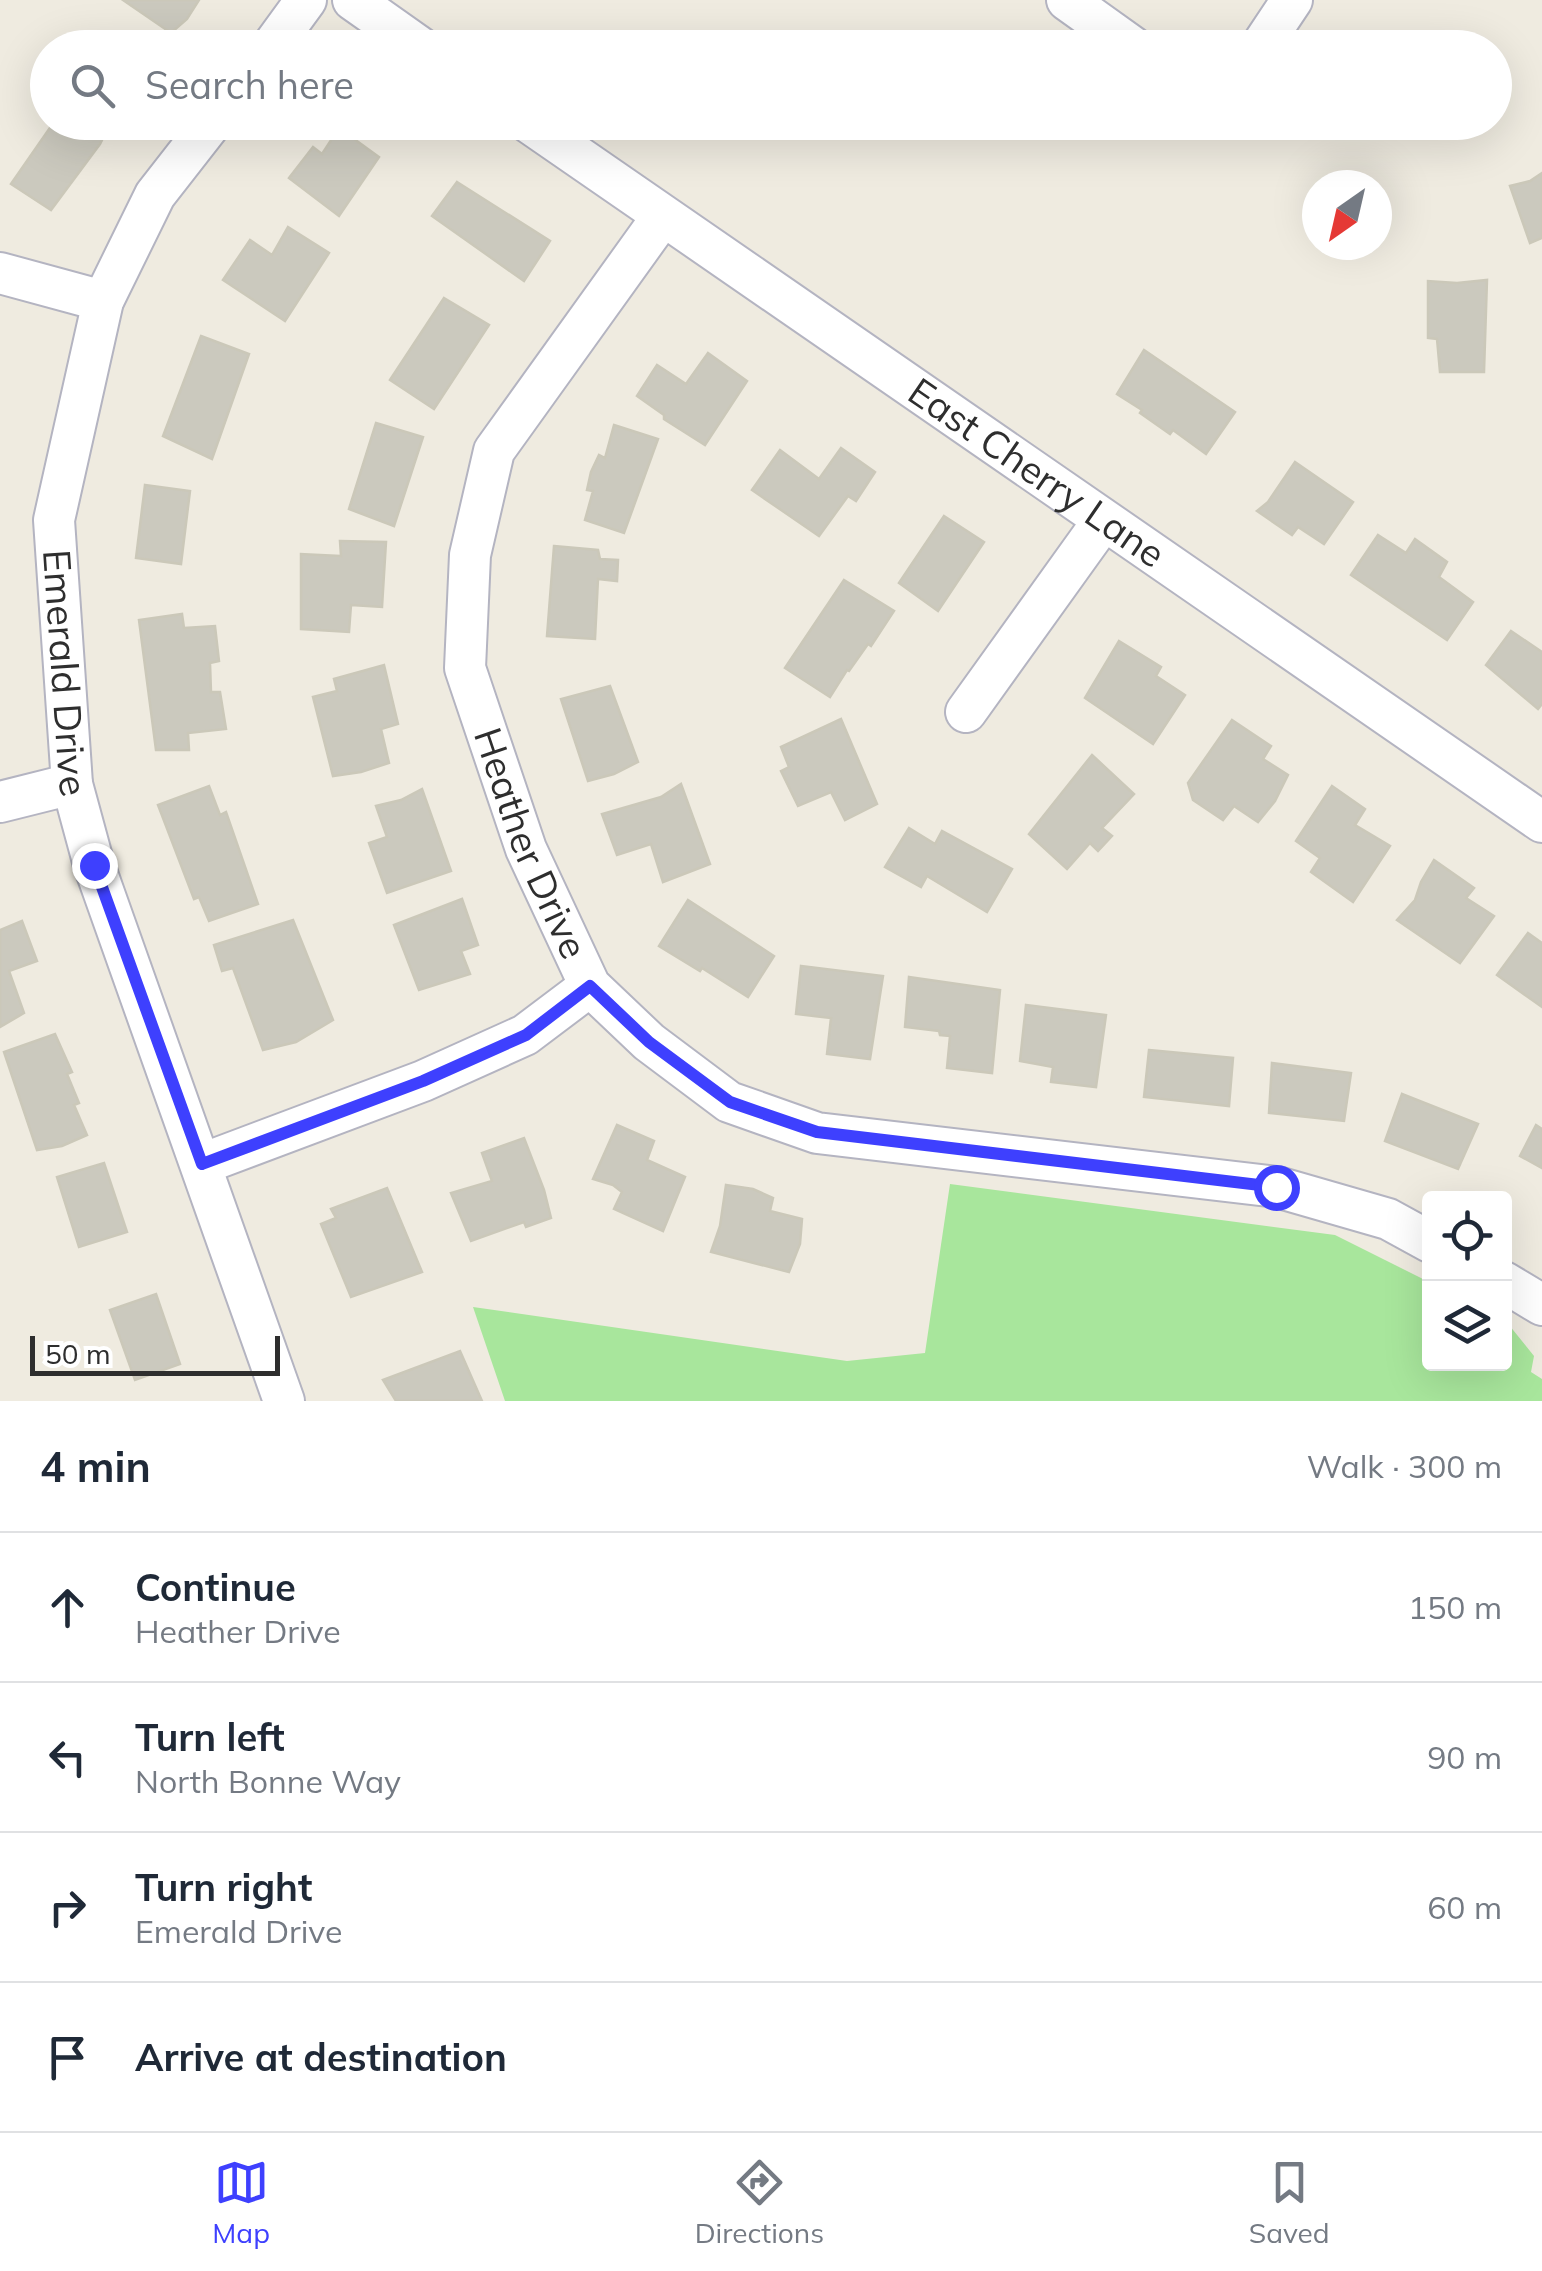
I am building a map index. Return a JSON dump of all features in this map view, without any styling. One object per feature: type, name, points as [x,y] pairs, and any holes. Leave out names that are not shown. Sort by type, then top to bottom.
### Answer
[{"type":"street","points":[[284,30],[306,0]]},
{"type":"street","points":[[353,0],[396,30]]},
{"type":"street","points":[[1067,0],[1109,30]]},
{"type":"street","points":[[1272,30],[1292,0]]},
{"type":"street","name":"Emerald Drive","points":[[198,140],[154,196],[103,301],[54,520],[72,784],[94,865],[284,1401]]},
{"type":"street","name":"East Cherry Lane","points":[[553,140],[1542,822]]},
{"type":"street","name":"Heather Drive","points":[[662,217],[494,451],[470,555],[465,668],[526,849],[590,986],[649,1042],[730,1102],[817,1132],[1276,1187],[1388,1219],[1422,1238]]},
{"type":"street","points":[[0,272],[103,301]]},
{"type":"street","points":[[966,712],[1104,521]]},
{"type":"street","points":[[0,802],[72,784]]},
{"type":"street","points":[[202,1164],[423,1081],[526,1035],[590,986]]},
{"type":"street","points":[[1512,1287],[1542,1305]]},
{"type":"green space","points":[[950,1184],[1335,1235],[1422,1278],[1422,1371],[1512,1371],[1512,1329],[1534,1356],[1531,1372],[1542,1379],[1542,1401],[505,1401],[473,1307],[847,1361],[925,1353]]},
{"type":"building","points":[[123,0],[199,0],[187,19],[174,30],[167,30]]},
{"type":"building","points":[[42,140],[102,140],[51,210],[11,184]]},
{"type":"building","points":[[331,140],[356,140],[379,157],[339,216],[289,178],[313,147],[322,154]]},
{"type":"building","points":[[1542,173],[1542,238],[1530,243],[1510,186]]},
{"type":"building","points":[[457,182],[550,241],[524,281],[432,216]]},
{"type":"building","points":[[288,227],[329,253],[285,321],[223,280],[250,240],[272,255]]},
{"type":"building","points":[[1487,280],[1484,372],[1440,372],[1437,339],[1428,338],[1428,281]]},
{"type":"building","points":[[444,298],[489,325],[434,409],[390,380]]},
{"type":"building","points":[[201,336],[249,354],[212,459],[163,436]]},
{"type":"building","points":[[1144,350],[1235,412],[1206,454],[1173,430],[1170,434],[1117,394]]},
{"type":"building","points":[[708,353],[747,381],[705,445],[637,396],[657,365],[686,384]]},
{"type":"building","points":[[376,423],[423,437],[394,526],[349,509]]},
{"type":"building","points":[[614,425],[658,439],[624,533],[585,520],[593,491],[587,490],[591,472],[599,455],[605,458]]},
{"type":"building","points":[[841,448],[875,472],[856,501],[848,496],[819,536],[752,490],[780,450],[819,479]]},
{"type":"building","points":[[1295,462],[1353,502],[1324,544],[1298,527],[1292,535],[1257,511],[1268,502]]},
{"type":"building","points":[[145,485],[190,491],[181,564],[136,558]]},
{"type":"building","points":[[944,516],[984,542],[938,611],[899,583]]},
{"type":"building","points":[[1378,535],[1406,553],[1415,539],[1447,562],[1439,577],[1473,602],[1447,640],[1351,575]]},
{"type":"building","points":[[340,541],[386,542],[382,607],[351,605],[349,632],[301,629],[301,554],[341,556]]},
{"type":"building","points":[[554,546],[598,550],[600,559],[618,560],[617,581],[598,579],[595,639],[547,636]]},
{"type":"building","points":[[844,580],[894,611],[830,697],[785,668]]},
{"type":"building","points":[[182,614],[184,628],[215,626],[219,661],[210,663],[211,692],[220,692],[226,729],[188,733],[189,750],[156,750],[139,620]]},
{"type":"building","points":[[1511,631],[1542,652],[1542,704],[1538,709],[1486,665]]},
{"type":"building","points":[[1119,641],[1161,667],[1156,676],[1185,695],[1153,744],[1085,698]]},
{"type":"building","points":[[384,665],[398,724],[381,729],[389,763],[333,776],[313,697],[337,691],[334,679]]},
{"type":"building","points":[[610,686],[638,762],[588,781],[561,699]]},
{"type":"building","points":[[841,719],[877,804],[845,820],[831,792],[798,806],[781,771],[789,767],[781,747]]},
{"type":"building","points":[[1232,720],[1271,746],[1263,759],[1288,775],[1275,801],[1258,822],[1234,806],[1223,820],[1193,800],[1188,783]]},
{"type":"building","points":[[1092,755],[1134,794],[1102,828],[1112,836],[1098,851],[1090,843],[1067,869],[1029,834]]},
{"type":"building","points":[[681,784],[710,864],[663,882],[651,844],[617,855],[602,814],[661,797]]},
{"type":"building","points":[[209,786],[220,815],[226,812],[258,904],[209,921],[199,897],[194,899],[158,805]]},
{"type":"building","points":[[1332,786],[1365,809],[1355,825],[1390,846],[1353,902],[1311,872],[1320,858],[1296,841]]},
{"type":"building","points":[[422,789],[451,871],[387,893],[369,843],[387,837],[376,806],[401,800]]},
{"type":"building","points":[[909,828],[935,844],[942,831],[1012,869],[987,912],[927,876],[921,887],[885,867]]},
{"type":"building","points":[[1434,860],[1474,888],[1466,898],[1494,916],[1460,963],[1397,920],[1415,900]]},
{"type":"building","points":[[462,899],[478,945],[461,951],[470,974],[419,990],[394,925]]},
{"type":"building","points":[[688,900],[774,956],[748,997],[659,946]]},
{"type":"building","points":[[293,920],[333,1020],[296,1042],[263,1050],[233,968],[222,971],[214,945]]},
{"type":"building","points":[[22,921],[37,961],[9,971],[24,1013],[0,1027],[0,930]]},
{"type":"building","points":[[1528,933],[1542,943],[1542,1007],[1497,975]]},
{"type":"building","points":[[801,966],[883,976],[870,1059],[827,1054],[831,1018],[796,1014]]},
{"type":"building","points":[[909,977],[1000,990],[992,1073],[947,1068],[950,1036],[905,1027]]},
{"type":"building","points":[[1026,1005],[1106,1015],[1096,1087],[1051,1082],[1053,1067],[1020,1061]]},
{"type":"building","points":[[55,1034],[72,1072],[67,1074],[79,1103],[74,1105],[87,1135],[62,1146],[37,1150],[4,1052]]},
{"type":"building","points":[[1149,1050],[1233,1058],[1229,1106],[1144,1097]]},
{"type":"building","points":[[1272,1063],[1351,1073],[1344,1121],[1269,1113]]},
{"type":"building","points":[[1402,1094],[1478,1124],[1458,1169],[1385,1141]]},
{"type":"building","points":[[617,1125],[654,1141],[647,1160],[685,1177],[663,1231],[614,1209],[622,1192],[593,1179]]},
{"type":"building","points":[[1536,1125],[1542,1129],[1542,1168],[1520,1156]]},
{"type":"building","points":[[524,1138],[551,1218],[526,1227],[524,1222],[471,1241],[451,1193],[492,1181],[482,1153]]},
{"type":"building","points":[[104,1163],[127,1232],[79,1247],[57,1177]]},
{"type":"building","points":[[726,1185],[753,1189],[773,1198],[770,1211],[802,1219],[800,1244],[789,1272],[711,1252],[720,1226]]},
{"type":"building","points":[[387,1188],[422,1272],[351,1297],[321,1224],[336,1218],[331,1209]]},
{"type":"building","points":[[156,1294],[180,1364],[135,1380],[110,1310]]},
{"type":"building","points":[[460,1351],[482,1401],[396,1401],[383,1380]]},
{"type":"route","points":[[94,865],[202,1164],[423,1081],[526,1035],[590,986],[649,1042],[730,1102],[817,1132],[1276,1187]]}]
